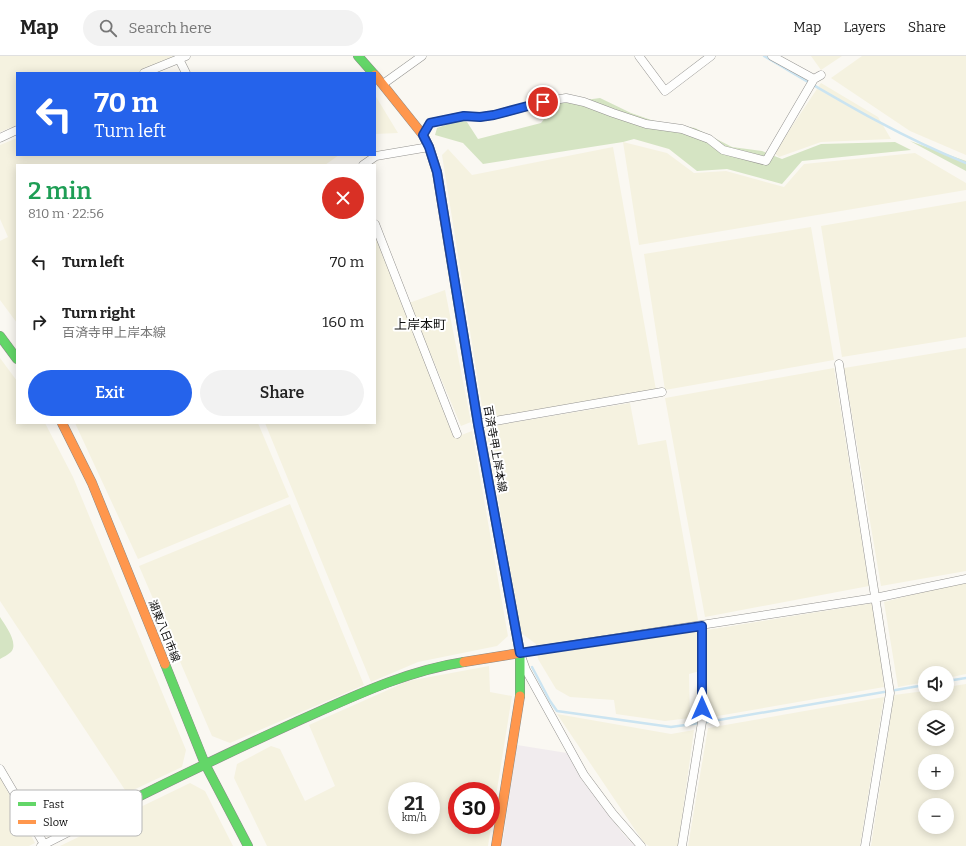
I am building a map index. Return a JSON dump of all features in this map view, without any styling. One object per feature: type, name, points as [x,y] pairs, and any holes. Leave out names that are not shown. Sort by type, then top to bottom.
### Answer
[{"type":"main road","name":"百済寺甲上岸本線","points":[[358,56],[372,72]]},
{"type":"main road","name":"百済寺甲上岸本線","points":[[376,76],[423,135],[429,147],[437,172],[478,424],[520,653],[520,701],[496,846]]},
{"type":"main road","points":[[0,336],[16,358]]},
{"type":"main road","name":"湖東八日市線","points":[[62,424],[92,483],[205,764],[248,846]]},
{"type":"main road","points":[[142,795],[205,764],[369,689],[408,674],[449,664],[520,653]]},
{"type":"street","points":[[383,84],[422,56]]},
{"type":"street","points":[[639,56],[665,91],[711,56]]},
{"type":"street","points":[[423,135],[430,123],[464,116],[480,117],[494,115],[543,102],[566,98],[584,102],[646,124],[682,129],[709,139],[723,150],[766,161],[818,77],[772,56]]},
{"type":"street","points":[[146,72],[183,57],[186,72]]},
{"type":"street","points":[[0,138],[16,130]]},
{"type":"street","points":[[364,164],[376,156],[429,147]]},
{"type":"street","points":[[376,227],[457,434]]},
{"type":"street","points":[[838,364],[890,693],[865,846]]},
{"type":"street","points":[[478,424],[662,392]]},
{"type":"street","points":[[641,846],[613,814],[584,775],[526,670],[520,653],[876,598],[966,579]]},
{"type":"street","points":[[682,846],[702,722],[702,626]]},
{"type":"street","points":[[0,769],[12,790]]},
{"type":"street","points":[[37,836],[42,845],[60,836]]},
{"type":"shaded area","points":[[0,56],[178,56],[140,72],[16,72],[16,125],[0,132]]},
{"type":"shaded area","points":[[811,56],[842,56],[821,70]]},
{"type":"shaded area","points":[[862,56],[966,56],[966,155],[910,131],[831,78]]},
{"type":"shaded area","points":[[821,83],[878,117],[891,139],[821,142],[779,157],[774,153]]},
{"type":"shaded area","points":[[376,97],[398,133],[376,134]]},
{"type":"shaded area","points":[[16,138],[16,156],[338,156],[326,164],[16,164],[16,322],[0,300],[0,241],[8,237],[0,219],[0,145]]},
{"type":"shaded area","points":[[623,142],[667,153],[694,173],[726,171],[784,187],[804,164],[915,153],[966,183],[966,190],[639,245]]},
{"type":"shaded area","points":[[613,147],[656,390],[484,419],[442,155],[448,149],[472,175]]},
{"type":"shaded area","points":[[966,201],[966,337],[842,357],[821,226]]},
{"type":"shaded area","points":[[811,227],[834,360],[665,390],[644,254]]},
{"type":"shaded area","points":[[376,237],[456,437],[472,431],[508,636],[497,646],[418,662],[371,682],[265,424],[376,424]]},
{"type":"shaded area","points":[[445,290],[471,422],[461,426],[409,303]]},
{"type":"shaded area","points":[[966,348],[966,571],[881,586],[844,368]]},
{"type":"shaded area","points":[[0,358],[16,380],[16,424],[46,424],[73,477],[186,750],[182,767],[133,790],[125,790],[0,601]]},
{"type":"shaded area","points":[[834,368],[869,586],[705,617],[665,398]]},
{"type":"shaded area","points":[[630,403],[638,445],[666,440],[698,620],[700,671],[689,674],[690,718],[665,721],[616,714],[614,700],[570,697],[556,689],[538,659],[536,644],[521,633],[486,427]]},
{"type":"shaded area","points":[[75,424],[258,424],[289,497],[138,559]]},
{"type":"shaded area","points":[[290,504],[364,685],[230,743],[212,736],[139,566]]},
{"type":"shaded area","points":[[966,581],[966,674],[954,677],[954,666],[918,666],[918,683],[898,687],[884,602]]},
{"type":"shaded area","points":[[874,603],[884,687],[706,718],[707,630]]},
{"type":"shaded area","points":[[489,666],[490,692],[512,696],[498,782],[448,782],[448,834],[490,834],[488,846],[267,846],[234,778],[237,764],[271,746],[280,749],[305,801],[335,786],[309,725],[408,681]]},
{"type":"shaded area","points":[[966,684],[966,846],[871,846],[894,695],[918,692],[918,702],[954,702],[954,686]]},
{"type":"shaded area","points":[[884,697],[860,846],[688,846],[708,728]]},
{"type":"shaded area","points":[[557,714],[671,734],[694,730],[678,846],[649,846],[644,843]]},
{"type":"shaded area","points":[[517,745],[567,753],[581,779],[624,835],[635,846],[502,846]]},
{"type":"shaded area","points":[[0,777],[10,796],[10,836],[31,836],[35,843],[29,846],[0,846]]},
{"type":"shaded area","points":[[190,783],[205,791],[233,846],[60,846],[81,836],[142,836],[142,806]]},
{"type":"green space","points":[[600,98],[631,113],[657,122],[695,128],[732,147],[762,151],[782,159],[821,144],[895,142],[911,150],[802,161],[782,184],[727,169],[697,171],[669,149],[634,139],[483,164],[463,143],[435,135],[437,128],[460,120],[467,122],[478,139],[541,123],[556,104]]},
{"type":"green space","points":[[910,141],[966,161],[966,171]]},
{"type":"green space","points":[[0,617],[8,629],[12,639],[13,648],[11,652],[0,659]]},
{"type":"waterway","points":[[764,56],[888,127],[966,163]]},
{"type":"waterway","points":[[532,667],[557,711],[671,727],[918,686]]},
{"type":"waterway","points":[[954,680],[966,678]]},
{"type":"traffic: fast","points":[[358,56],[372,72]]},
{"type":"traffic: fast","points":[[451,259],[478,424],[520,653],[520,696]]},
{"type":"traffic: fast","points":[[0,336],[16,358]]},
{"type":"traffic: fast","points":[[142,795],[255,741],[359,694],[400,678],[442,666],[464,662]]},
{"type":"traffic: fast","points":[[165,664],[205,764],[248,846]]},
{"type":"traffic: slow","points":[[376,76],[423,135],[429,147],[437,172],[451,259]]},
{"type":"traffic: slow","points":[[62,424],[92,483],[165,664]]},
{"type":"traffic: slow","points":[[464,662],[520,653]]},
{"type":"traffic: slow","points":[[496,846],[520,696]]},
{"type":"district","name":"上岸本町","points":[[420,324]]},
{"type":"route","points":[[543,102],[494,115],[480,117],[464,116],[430,123],[423,135],[429,147],[437,172],[478,424],[520,653],[702,626],[702,708]]}]
